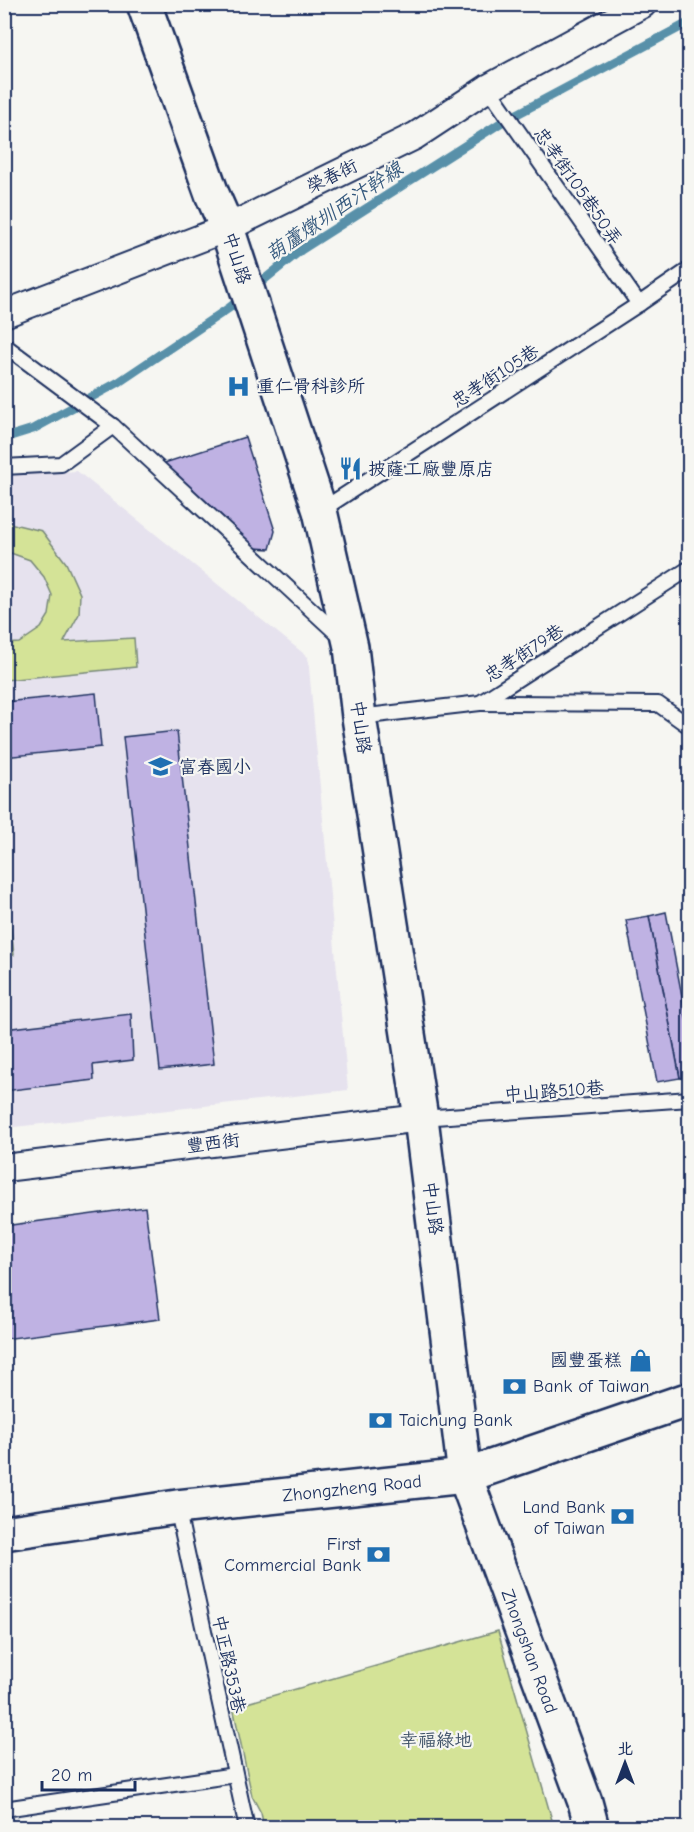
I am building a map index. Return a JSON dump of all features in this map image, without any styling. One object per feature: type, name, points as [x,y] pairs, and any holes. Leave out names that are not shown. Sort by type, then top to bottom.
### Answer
[{"type":"street","name":"中山路","points":[[144,4],[212,194],[227,228],[320,511],[351,647],[359,717],[421,1118],[465,1476]]},
{"type":"street","name":"榮春街","points":[[4,314],[227,228],[494,97],[643,4]]},
{"type":"street","name":"豐西街","points":[[4,1168],[421,1118]]},
{"type":"street","name":"Zhongzheng Road","points":[[4,1533],[177,1507],[465,1476],[690,1399]]},
{"type":"street","name":"Zhongshan Road","points":[[465,1476],[585,1802],[592,1827]]},
{"type":"lane","name":"忠孝街105巷50弄","points":[[494,97],[639,304]]},
{"type":"lane","name":"忠孝街105巷","points":[[320,511],[690,269]]},
{"type":"lane","points":[[4,345],[113,426],[351,647]]},
{"type":"lane","points":[[4,466],[61,464],[113,426]]},
{"type":"lane","name":"忠孝街79巷","points":[[359,717],[480,703],[690,568]]},
{"type":"lane","points":[[480,703],[658,704],[686,724],[690,724]]},
{"type":"lane","name":"中山路510巷","points":[[421,1118],[690,1099]]},
{"type":"lane","name":"中正路353巷","points":[[177,1507],[247,1827]]},
{"type":"lane","points":[[4,1809],[235,1775]]},
{"type":"shaded area","name":"富春國小","points":[[77,471],[308,657],[348,1090],[5,1128],[5,476]]},
{"type":"green space","points":[[5,522],[42,531],[66,563],[80,594],[79,614],[64,642],[134,638],[136,667],[5,680],[5,644],[19,643],[41,628],[49,615],[52,595],[44,577],[30,560],[5,551]]},
{"type":"green space","points":[[5,877],[14,955],[5,957],[4,956]]},
{"type":"green space","name":"幸福綠地","points":[[498,1631],[554,1827],[264,1827],[261,1813],[252,1796],[233,1707]]},
{"type":"building","points":[[245,437],[275,531],[270,549],[254,548],[158,465]]},
{"type":"building","points":[[96,693],[101,747],[4,757],[4,702]]},
{"type":"building","points":[[177,731],[214,1064],[160,1070],[123,737]]},
{"type":"building","points":[[666,912],[690,1038],[690,1076],[680,1078],[649,916]]},
{"type":"building","points":[[649,916],[680,1078],[657,1082],[626,920]]},
{"type":"building","points":[[131,1014],[133,1060],[93,1065],[94,1080],[4,1091],[4,1029]]},
{"type":"building","points":[[145,1207],[160,1319],[4,1339],[4,1226]]},
{"type":"waterway","name":"葫蘆燉圳西汴幹線","points":[[4,438],[33,429],[119,382],[229,308],[301,250],[502,122],[690,22]]},
{"type":"place","name":"重仁骨科診所","points":[[239,386]]},
{"type":"place","name":"披薩工廠豐原店","points":[[350,469]]},
{"type":"place","name":"富春國小","points":[[161,767]]},
{"type":"place","name":"國豐蛋糕","points":[[640,1360]]},
{"type":"place","name":"Bank of Taiwan","points":[[515,1386]]},
{"type":"place","name":"Taichung Bank","points":[[381,1420]]},
{"type":"place","name":"Land Bank of Taiwan","points":[[623,1517]]},
{"type":"place","name":"First Commercial Bank","points":[[379,1554]]}]
